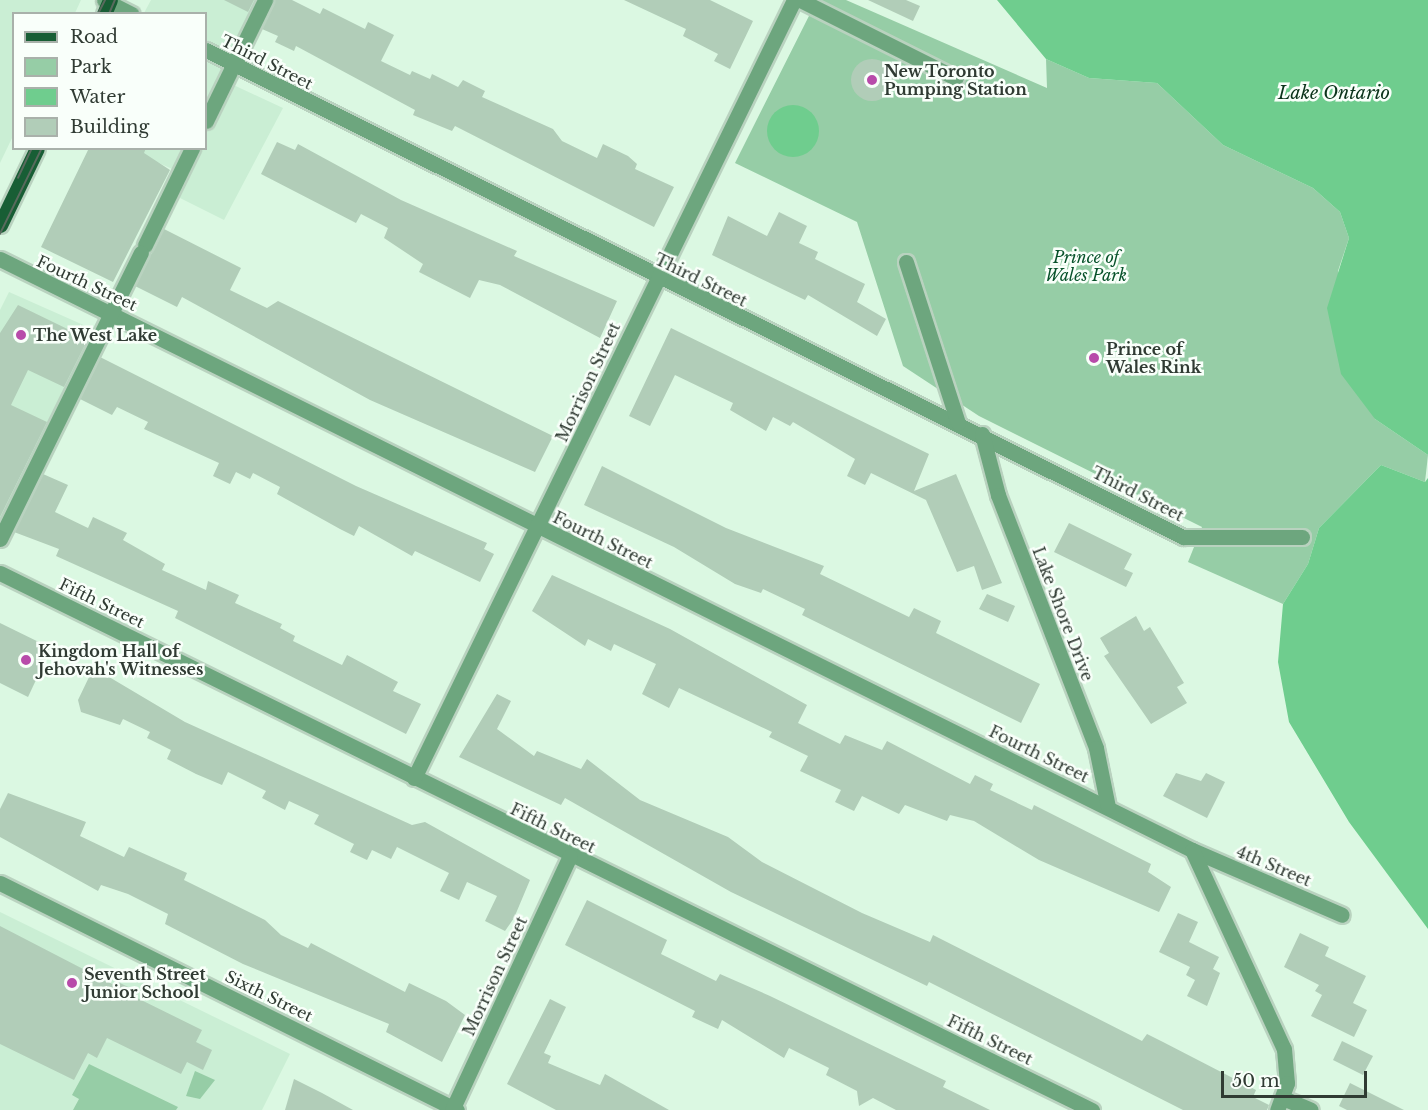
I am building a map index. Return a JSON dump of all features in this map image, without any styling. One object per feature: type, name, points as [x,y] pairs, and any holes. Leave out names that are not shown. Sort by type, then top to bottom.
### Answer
[{"type":"main road","points":[[0,225],[36,150]]},
{"type":"street","points":[[207,120],[265,0]]},
{"type":"street","name":"Morrison Street","points":[[414,778],[794,0]]},
{"type":"street","points":[[800,0],[956,78]]},
{"type":"street","points":[[107,4],[127,12]]},
{"type":"street","name":"Third Street","points":[[207,51],[657,280],[982,434],[1183,537],[1302,537]]},
{"type":"street","points":[[0,539],[191,150]]},
{"type":"street","name":"Fourth Street","points":[[0,259],[538,528],[1192,850]]},
{"type":"street","points":[[906,262],[958,423]]},
{"type":"street","name":"Lake Shore Drive","points":[[982,434],[998,495],[1096,748],[1108,807]]},
{"type":"street","name":"Fifth Street","points":[[0,573],[570,856],[1092,1110]]},
{"type":"street","points":[[1192,850],[1278,1033],[1287,1066],[1280,1104],[1311,1110]]},
{"type":"street","name":"4th Street","points":[[1192,850],[1342,915]]},
{"type":"street","name":"Morrison Street","points":[[454,1109],[570,856]]},
{"type":"street","name":"Sixth Street","points":[[0,883],[454,1109]]},
{"type":"shaded area","points":[[0,0],[81,0],[75,12],[12,12],[12,138],[0,163]]},
{"type":"shaded area","points":[[151,0],[260,0],[227,82],[283,108],[224,220],[172,194],[181,173],[130,150],[207,150],[207,12],[145,12]]},
{"type":"shaded area","points":[[9,292],[106,335],[0,547],[0,310]]},
{"type":"shaded area","name":"Seventh Street Junior School","points":[[0,912],[290,1054],[262,1110],[0,1110]]},
{"type":"green space","name":"Prince of Wales Park","points":[[817,0],[846,0],[1047,88],[1046,59],[1089,78],[1157,83],[1223,145],[1313,188],[1340,212],[1349,238],[1338,271],[1375,419],[1428,455],[1425,482],[1381,465],[1319,528],[1308,564],[1283,604],[1188,562],[1202,527],[979,416],[903,366],[857,222],[735,163]]},
{"type":"green space","points":[[89,1064],[178,1107],[176,1110],[73,1110],[79,1099],[72,1095]]},
{"type":"green space","points":[[195,1071],[215,1080],[200,1099],[186,1096]]},
{"type":"water","name":"Lake Ontario","points":[[997,0],[1428,0],[1428,455],[1375,419],[1341,374],[1327,308],[1349,238],[1340,212],[1313,188],[1223,145],[1157,83],[1089,78],[1046,59]]},
{"type":"water","points":[[788,105],[798,105],[812,112],[819,131],[812,150],[798,157],[788,157],[778,153],[771,146],[767,136],[767,126],[771,116],[778,109]]},
{"type":"water","points":[[1381,465],[1425,482],[1428,478],[1428,929],[1349,822],[1289,722],[1278,662],[1283,604],[1308,564],[1319,528]]},
{"type":"building","points":[[224,0],[254,0],[248,12]]},
{"type":"building","points":[[275,0],[292,0],[320,14],[323,8],[365,29],[368,22],[394,35],[381,61],[410,75],[412,71],[430,79],[432,74],[458,87],[463,80],[485,91],[482,97],[553,129],[562,141],[597,158],[603,144],[628,156],[637,164],[635,169],[674,187],[654,227],[455,126],[452,131],[413,115],[415,110],[296,46],[294,51],[275,42],[278,36],[262,29]]},
{"type":"building","points":[[624,0],[710,0],[753,21],[730,69],[714,61],[718,54],[683,36],[686,29]]},
{"type":"building","points":[[868,0],[906,0],[920,6],[913,21]]},
{"type":"building","name":"New Toronto Pumping Station","points":[[872,59],[887,65],[893,80],[887,95],[872,101],[857,95],[851,80],[857,65]]},
{"type":"building","points":[[277,142],[295,150],[298,144],[401,200],[517,251],[514,256],[617,301],[600,338],[500,285],[479,280],[470,298],[419,272],[423,264],[384,238],[388,228],[361,214],[356,223],[261,174]]},
{"type":"building","points":[[88,150],[145,150],[144,153],[170,170],[113,282],[41,247]]},
{"type":"building","points":[[779,212],[807,226],[799,243],[818,252],[815,259],[865,284],[857,302],[886,319],[877,336],[808,295],[805,300],[712,255],[728,216],[767,236]]},
{"type":"building","points":[[164,229],[241,268],[230,290],[267,308],[278,301],[553,436],[535,472],[370,400],[182,297],[177,307],[135,286]]},
{"type":"building","points":[[18,305],[88,339],[64,387],[28,370],[11,405],[47,422],[0,517],[0,333]]},
{"type":"building","points":[[671,328],[929,454],[914,491],[956,474],[1002,583],[982,590],[974,566],[957,572],[926,500],[871,473],[865,485],[847,476],[855,459],[793,422],[790,426],[773,417],[766,431],[730,410],[733,403],[675,375],[650,426],[629,416]]},
{"type":"building","points":[[100,357],[356,486],[487,543],[484,549],[494,554],[480,582],[415,551],[412,556],[359,526],[354,536],[277,494],[280,487],[253,473],[250,479],[236,472],[230,484],[213,476],[219,463],[144,429],[148,422],[117,407],[112,415],[80,399]]},
{"type":"building","points":[[602,466],[726,528],[824,566],[820,574],[909,617],[914,608],[941,621],[936,633],[1040,684],[1021,723],[802,615],[805,609],[763,589],[761,593],[735,584],[674,547],[584,505]]},
{"type":"building","points":[[43,474],[68,485],[55,512],[88,528],[93,517],[127,533],[123,540],[165,564],[162,570],[206,590],[208,581],[239,595],[235,603],[282,624],[280,628],[295,636],[293,641],[342,665],[347,655],[398,682],[393,691],[421,704],[406,734],[175,618],[178,611],[56,556],[59,549],[14,532]]},
{"type":"building","points":[[1069,523],[1132,554],[1124,569],[1133,573],[1126,587],[1054,552]]},
{"type":"building","points":[[552,575],[670,629],[807,705],[798,723],[840,744],[845,735],[882,750],[887,741],[970,784],[975,775],[993,784],[990,790],[1032,810],[1034,805],[1151,864],[1148,872],[1171,887],[1159,912],[1039,860],[974,821],[950,815],[947,821],[905,805],[899,814],[862,796],[854,811],[835,802],[841,790],[800,771],[808,756],[769,737],[772,732],[679,688],[669,708],[642,694],[656,664],[614,644],[611,651],[588,639],[585,646],[532,611]]},
{"type":"building","points":[[987,594],[1015,606],[1008,622],[979,609]]},
{"type":"building","points":[[1136,616],[1144,631],[1150,627],[1184,683],[1177,687],[1187,703],[1151,724],[1104,656],[1109,653],[1100,638]]},
{"type":"building","name":"Kingdom Hall of Jehovah's Witnesses","points":[[0,623],[51,648],[28,697],[0,683]]},
{"type":"building","points":[[99,671],[185,722],[412,825],[425,822],[530,880],[514,918],[505,931],[485,921],[497,896],[467,882],[459,900],[440,891],[449,873],[397,847],[391,859],[372,850],[367,860],[350,852],[354,844],[314,824],[319,815],[289,801],[285,810],[262,798],[266,791],[228,772],[222,785],[196,774],[167,759],[171,750],[147,738],[150,732],[123,719],[120,725],[81,712],[78,700],[91,673]]},
{"type":"building","points":[[497,694],[511,701],[497,729],[534,756],[537,751],[581,769],[587,759],[640,800],[728,837],[762,862],[862,913],[930,942],[933,935],[1142,1041],[1147,1034],[1256,1090],[1253,1097],[1269,1105],[1267,1110],[1183,1110],[929,982],[927,986],[731,892],[565,798],[561,805],[459,757]]},
{"type":"building","points":[[1176,773],[1201,781],[1206,773],[1225,782],[1207,818],[1163,796]]},
{"type":"building","points":[[8,793],[86,822],[80,836],[124,857],[129,847],[187,873],[184,880],[265,920],[281,935],[308,948],[311,943],[405,992],[409,983],[446,1001],[465,1015],[442,1062],[386,1032],[389,1024],[243,964],[165,924],[168,914],[128,894],[101,885],[98,891],[0,837],[0,809]]},
{"type":"building","points":[[587,900],[667,940],[661,954],[716,981],[720,974],[770,996],[946,1081],[943,1087],[990,1110],[896,1110],[873,1098],[859,1106],[857,1091],[826,1075],[829,1068],[789,1048],[784,1058],[722,1020],[718,1029],[692,1017],[695,1011],[565,945]]},
{"type":"building","points":[[1178,913],[1198,922],[1189,942],[1219,957],[1213,969],[1220,973],[1207,1006],[1187,996],[1195,980],[1186,975],[1190,967],[1159,952]]},
{"type":"building","points":[[0,926],[114,985],[116,981],[132,989],[129,994],[202,1030],[196,1042],[212,1050],[203,1070],[187,1062],[181,1074],[107,1038],[97,1058],[88,1053],[74,1080],[0,1044]]},
{"type":"building","points":[[1300,933],[1329,947],[1325,956],[1366,976],[1353,1003],[1367,1010],[1354,1037],[1311,1016],[1322,995],[1315,991],[1319,985],[1284,967]]},
{"type":"building","points":[[550,999],[566,1007],[544,1053],[551,1056],[548,1063],[600,1085],[605,1074],[669,1110],[556,1110],[507,1084]]},
{"type":"building","points":[[1342,1041],[1373,1056],[1363,1075],[1333,1060]]},
{"type":"building","points":[[294,1079],[322,1093],[353,1110],[285,1110]]},
{"type":"building","points":[[1350,1083],[1404,1110],[1347,1110],[1339,1106]]},
{"type":"tram line","points":[[99,12],[105,0]]},
{"type":"tram line","points":[[110,12],[115,0]]},
{"type":"tram line","points":[[18,178],[31,150]]},
{"type":"tram line","points":[[0,234],[41,150]]},
{"type":"place","name":"New Toronto Pumping Station","points":[[872,80]]},
{"type":"place","name":"The West Lake","points":[[21,335]]},
{"type":"place","name":"Prince of Wales Rink","points":[[1094,358]]},
{"type":"place","name":"Kingdom Hall of Jehovah's Witnesses","points":[[26,660]]},
{"type":"place","name":"Seventh Street Junior School","points":[[72,983]]}]
